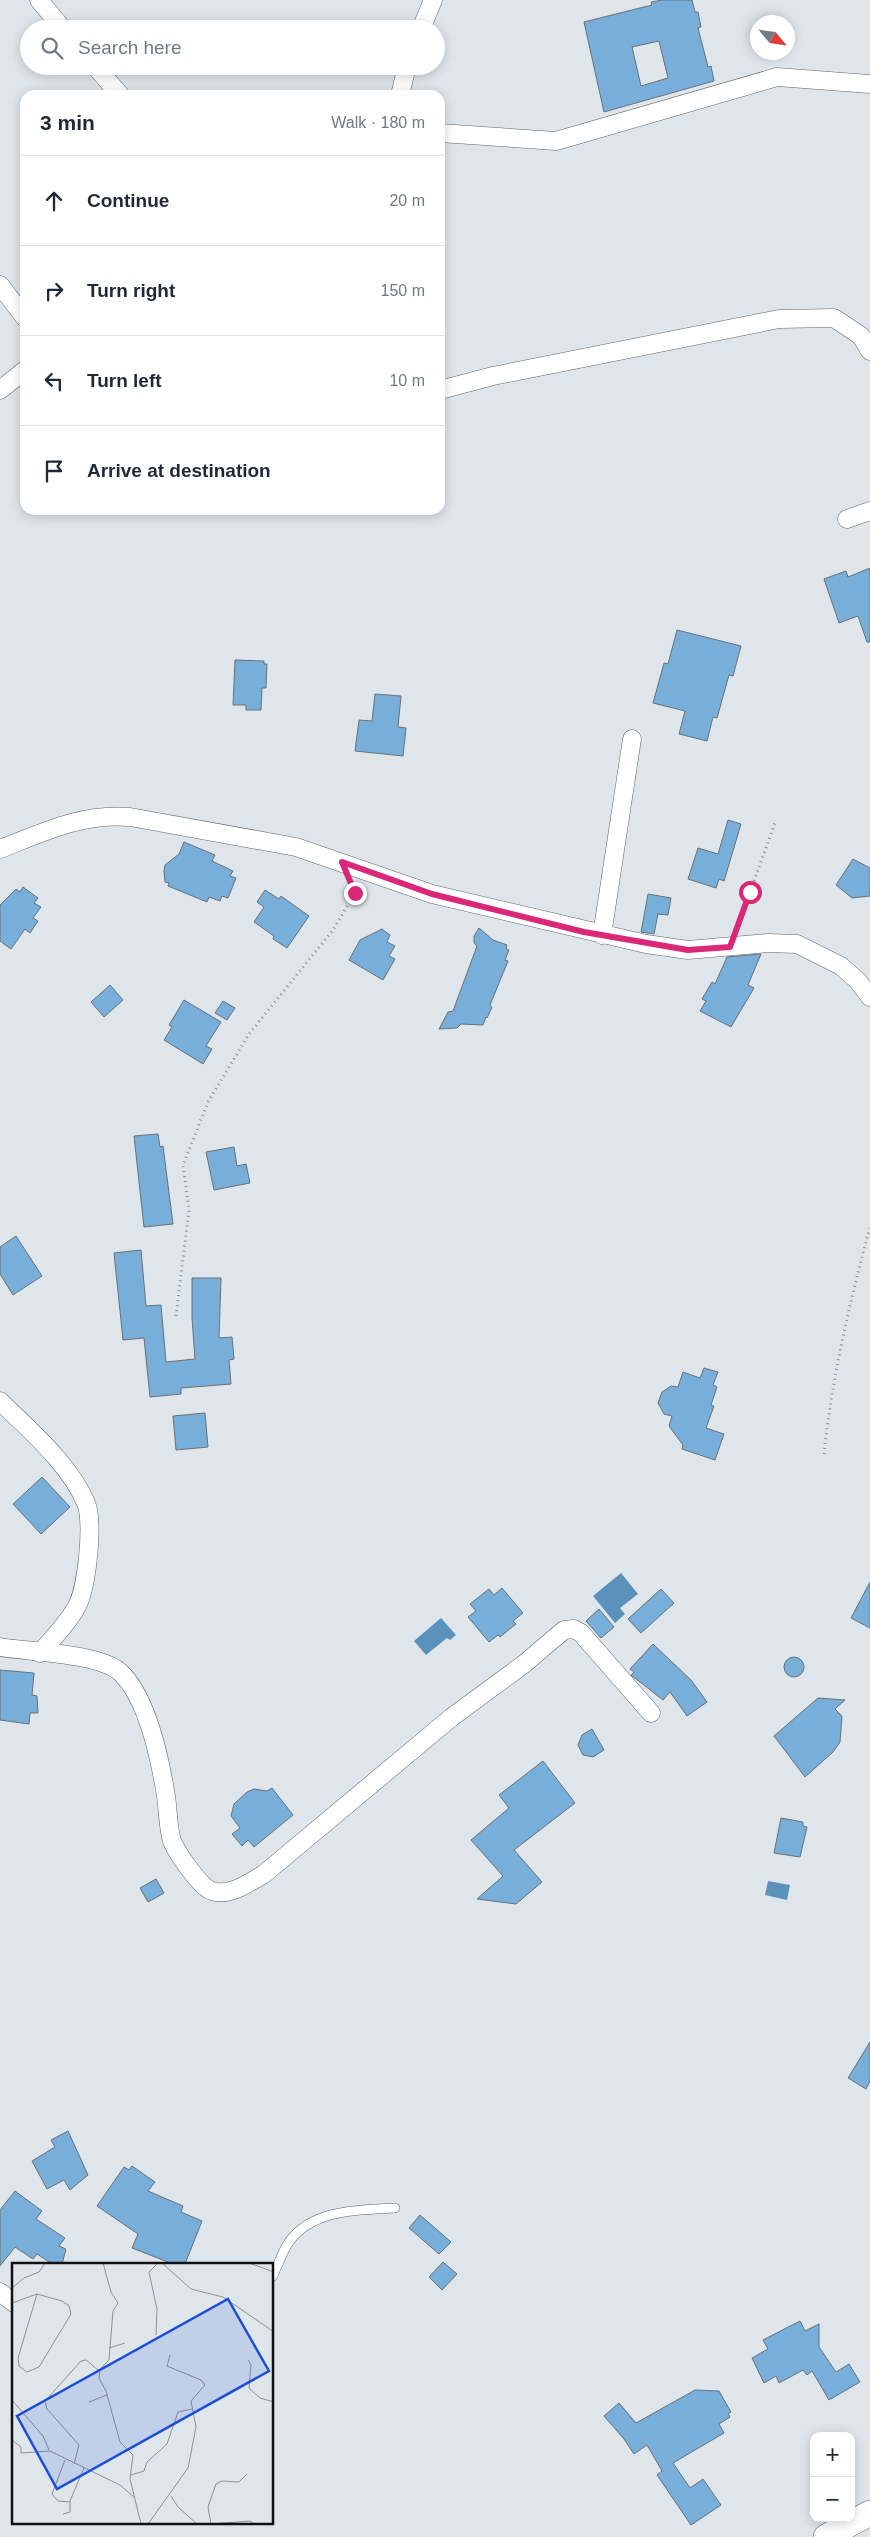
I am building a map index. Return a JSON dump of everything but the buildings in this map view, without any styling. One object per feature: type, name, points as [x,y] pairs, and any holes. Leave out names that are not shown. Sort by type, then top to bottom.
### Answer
[{"type":"street","points":[[39,0],[56,20]]},
{"type":"street","points":[[425,20],[433,0]]},
{"type":"street","points":[[103,75],[116,90]]},
{"type":"street","points":[[401,90],[405,75]]},
{"type":"street","points":[[445,133],[556,141],[776,77],[870,84]]},
{"type":"street","points":[[0,285],[20,311]]},
{"type":"street","points":[[445,389],[502,374],[779,319],[834,318],[861,336],[870,351]]},
{"type":"street","points":[[0,390],[20,374]]},
{"type":"street","points":[[847,519],[870,511]]},
{"type":"street","points":[[602,935],[632,739]]},
{"type":"street","points":[[0,849],[80,820],[106,815],[130,817],[296,847],[432,894],[602,935],[688,950],[768,943],[797,944],[841,966],[868,991]]},
{"type":"street","points":[[0,1401],[46,1447],[75,1482],[87,1504],[89,1555],[77,1607],[40,1653]]},
{"type":"street","points":[[0,1647],[99,1661],[120,1672],[132,1688],[148,1721],[158,1755],[172,1841],[201,1883],[212,1891],[226,1892],[242,1887],[264,1874],[452,1717],[524,1664],[564,1630],[574,1629],[581,1633],[651,1713]]},
{"type":"street","points":[[0,2292],[12,2301]]},
{"type":"street","points":[[826,2537],[870,2513]]},
{"type":"lane","points":[[274,2273],[288,2243],[296,2234],[312,2222],[327,2216],[362,2210],[395,2208]]},
{"type":"path","points":[[730,947],[776,820]]},
{"type":"path","points":[[176,1316],[189,1210],[183,1165],[208,1102],[249,1034],[333,930],[355,893],[342,862]]},
{"type":"path","points":[[824,1454],[829,1403],[870,1227]]},
{"type":"water","points":[[621,1573],[638,1594],[620,1608],[625,1614],[615,1623],[593,1596]]},
{"type":"water","points":[[441,1618],[456,1635],[450,1640],[447,1638],[426,1655],[414,1641]]},
{"type":"water","points":[[768,1881],[790,1885],[787,1900],[765,1895]]},
{"type":"route","points":[[355,893],[342,862],[432,894],[584,932],[688,950],[730,947],[750,892]]}]
